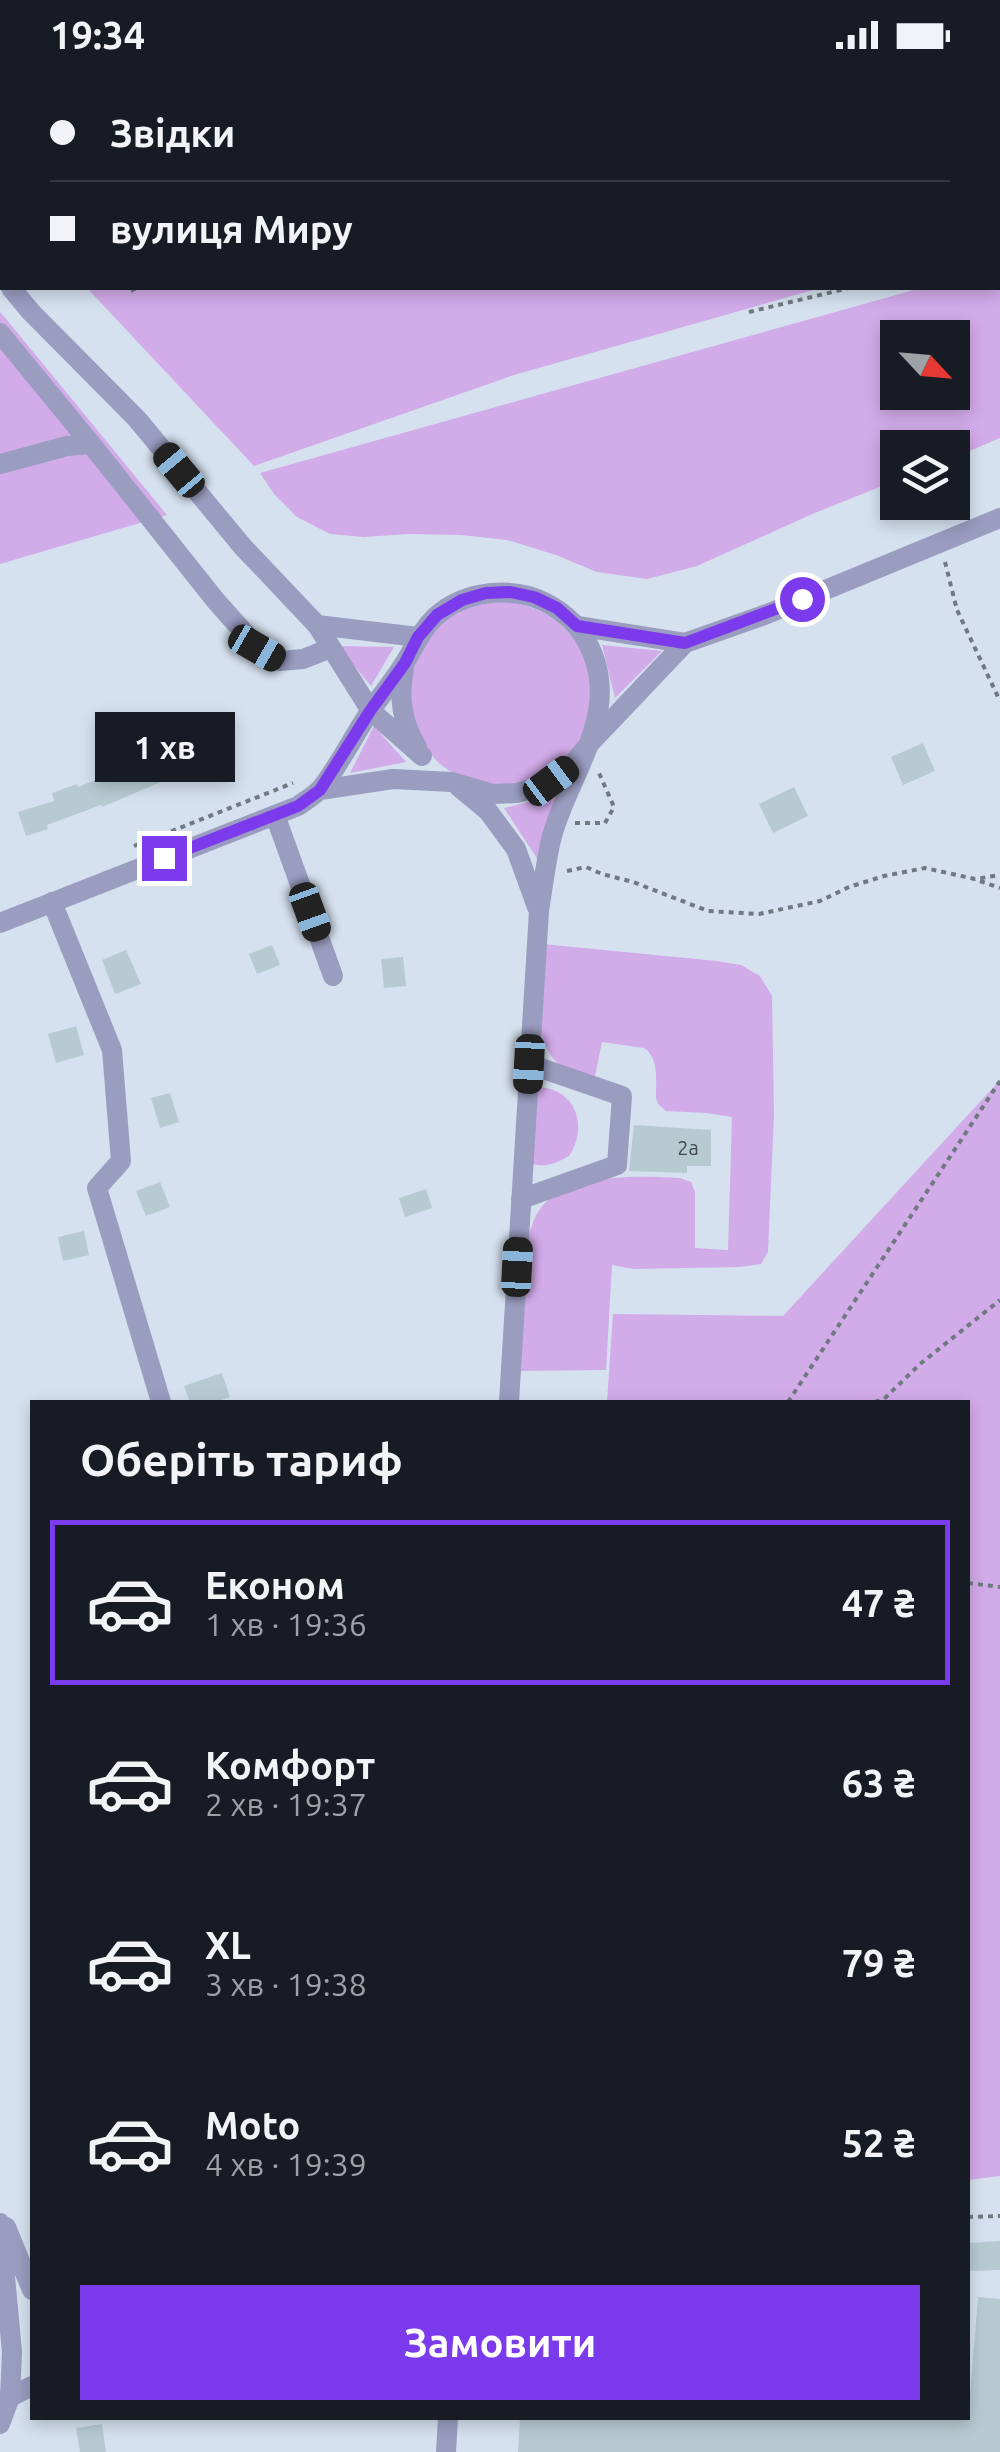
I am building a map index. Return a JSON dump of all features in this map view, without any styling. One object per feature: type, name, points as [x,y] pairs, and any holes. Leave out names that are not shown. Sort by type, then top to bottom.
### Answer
[{"type":"street","points":[[12,290],[137,419],[243,547],[316,625],[370,711],[488,812],[516,849],[538,911]]},
{"type":"street","points":[[0,333],[257,648],[280,661],[302,659],[331,648]]},
{"type":"street","points":[[0,464],[67,446],[91,444]]},
{"type":"street","points":[[577,626],[685,643],[767,614],[1000,518]]},
{"type":"street","points":[[0,924],[298,806],[320,790],[405,663],[418,637],[437,615],[462,600],[486,593],[534,597],[557,608],[577,626],[593,651],[601,678],[592,754]]},
{"type":"street","points":[[316,625],[418,637]]},
{"type":"street","points":[[509,1400],[538,911],[552,835],[592,754],[685,643]]},
{"type":"street","points":[[405,663],[401,708],[409,734],[422,756]]},
{"type":"street","points":[[320,790],[393,778],[452,782],[494,794],[517,793],[551,781],[592,754]]},
{"type":"street","points":[[275,815],[333,976]]},
{"type":"street","points":[[52,902],[112,1050],[121,1161],[97,1188],[160,1400]]},
{"type":"street","points":[[521,1199],[618,1164],[622,1096],[529,1064]]},
{"type":"street","points":[[0,2213],[30,2285]]},
{"type":"street","points":[[0,2224],[12,2352],[0,2424]]},
{"type":"street","points":[[5,2399],[30,2387]]},
{"type":"street","points":[[446,2452],[448,2420]]},
{"type":"path","points":[[749,312],[841,290]]},
{"type":"path","points":[[940,542],[957,610],[1000,701]]},
{"type":"path","points":[[557,823],[606,823],[614,807],[592,754]]},
{"type":"path","points":[[133,847],[335,767]]},
{"type":"path","points":[[545,875],[586,867],[708,911],[759,914],[820,900],[884,876],[925,868],[1000,888]]},
{"type":"path","points":[[976,880],[1000,875]]},
{"type":"path","points":[[789,1400],[1000,1082]]},
{"type":"path","points":[[881,1400],[1000,1300]]},
{"type":"path","points":[[970,1584],[1000,1587]]},
{"type":"path","points":[[970,2216],[1000,2216]]},
{"type":"shaded area","points":[[89,290],[813,290],[514,375],[254,466]]},
{"type":"shaded area","points":[[914,290],[1000,290],[1000,438],[970,451],[970,430],[880,430],[880,487],[697,566],[647,579],[597,572],[507,540],[461,535],[330,534],[297,517],[260,473]]},
{"type":"shaded area","points":[[2,314],[167,515],[0,564]]},
{"type":"shaded area","points":[[500,602],[535,609],[565,629],[585,659],[592,694],[585,729],[565,759],[535,779],[500,786],[465,779],[435,759],[415,729],[408,694],[415,659],[435,629],[465,609]]},
{"type":"shaded area","points":[[602,645],[662,651],[615,698]]},
{"type":"shaded area","points":[[338,646],[394,647],[371,686]]},
{"type":"shaded area","points":[[374,726],[406,762],[350,773]]},
{"type":"shaded area","points":[[558,795],[538,860],[504,808]]},
{"type":"shaded area","points":[[542,944],[741,965],[760,976],[772,996],[774,1114],[768,1252],[761,1264],[740,1267],[633,1269],[612,1265],[606,1370],[515,1371],[526,1245],[535,1218],[552,1197],[586,1182],[625,1177],[680,1178],[691,1182],[695,1192],[695,1248],[728,1250],[732,1117],[666,1111],[658,1104],[654,1063],[644,1048],[602,1042],[594,1081],[565,1069],[553,1058],[540,1028]]},
{"type":"shaded area","points":[[1000,1080],[1000,2176],[970,2180],[970,1400],[607,1400],[613,1314],[783,1316]]},
{"type":"shaded area","points":[[540,1087],[563,1095],[576,1112],[578,1123],[569,1156],[544,1165],[528,1162],[532,1091]]},
{"type":"building","points":[[923,743],[935,771],[903,785],[891,757]]},
{"type":"building","points":[[155,751],[168,779],[26,836],[18,812],[54,801],[52,793],[130,766]]},
{"type":"building","points":[[794,787],[808,816],[773,833],[759,804]]},
{"type":"building","points":[[272,945],[280,965],[257,974],[249,954]]},
{"type":"building","points":[[126,950],[141,984],[115,994],[102,960]]},
{"type":"building","points":[[403,957],[406,986],[384,988],[381,959]]},
{"type":"building","points":[[76,1026],[84,1055],[56,1063],[48,1034]]},
{"type":"building","points":[[170,1093],[179,1122],[160,1128],[151,1098]]},
{"type":"building","points":[[634,1125],[711,1130],[711,1166],[687,1166],[687,1173],[629,1171]]},
{"type":"building","points":[[160,1182],[170,1207],[146,1216],[136,1191]]},
{"type":"building","points":[[426,1189],[432,1208],[405,1217],[399,1198]]},
{"type":"building","points":[[84,1231],[89,1255],[63,1261],[58,1237]]},
{"type":"building","points":[[222,1373],[230,1397],[189,1400],[184,1386]]},
{"type":"building","points":[[1000,2241],[1000,2270],[970,2271],[970,2243]]},
{"type":"building","points":[[978,2297],[1000,2299],[1000,2452],[518,2452],[520,2420],[970,2420]]},
{"type":"building","points":[[102,2424],[106,2452],[80,2452],[76,2428]]},
{"type":"route","points":[[164,858],[298,806],[320,790],[405,663],[418,637],[437,615],[462,600],[510,592],[534,597],[557,608],[577,626],[685,643],[802,599]]}]
